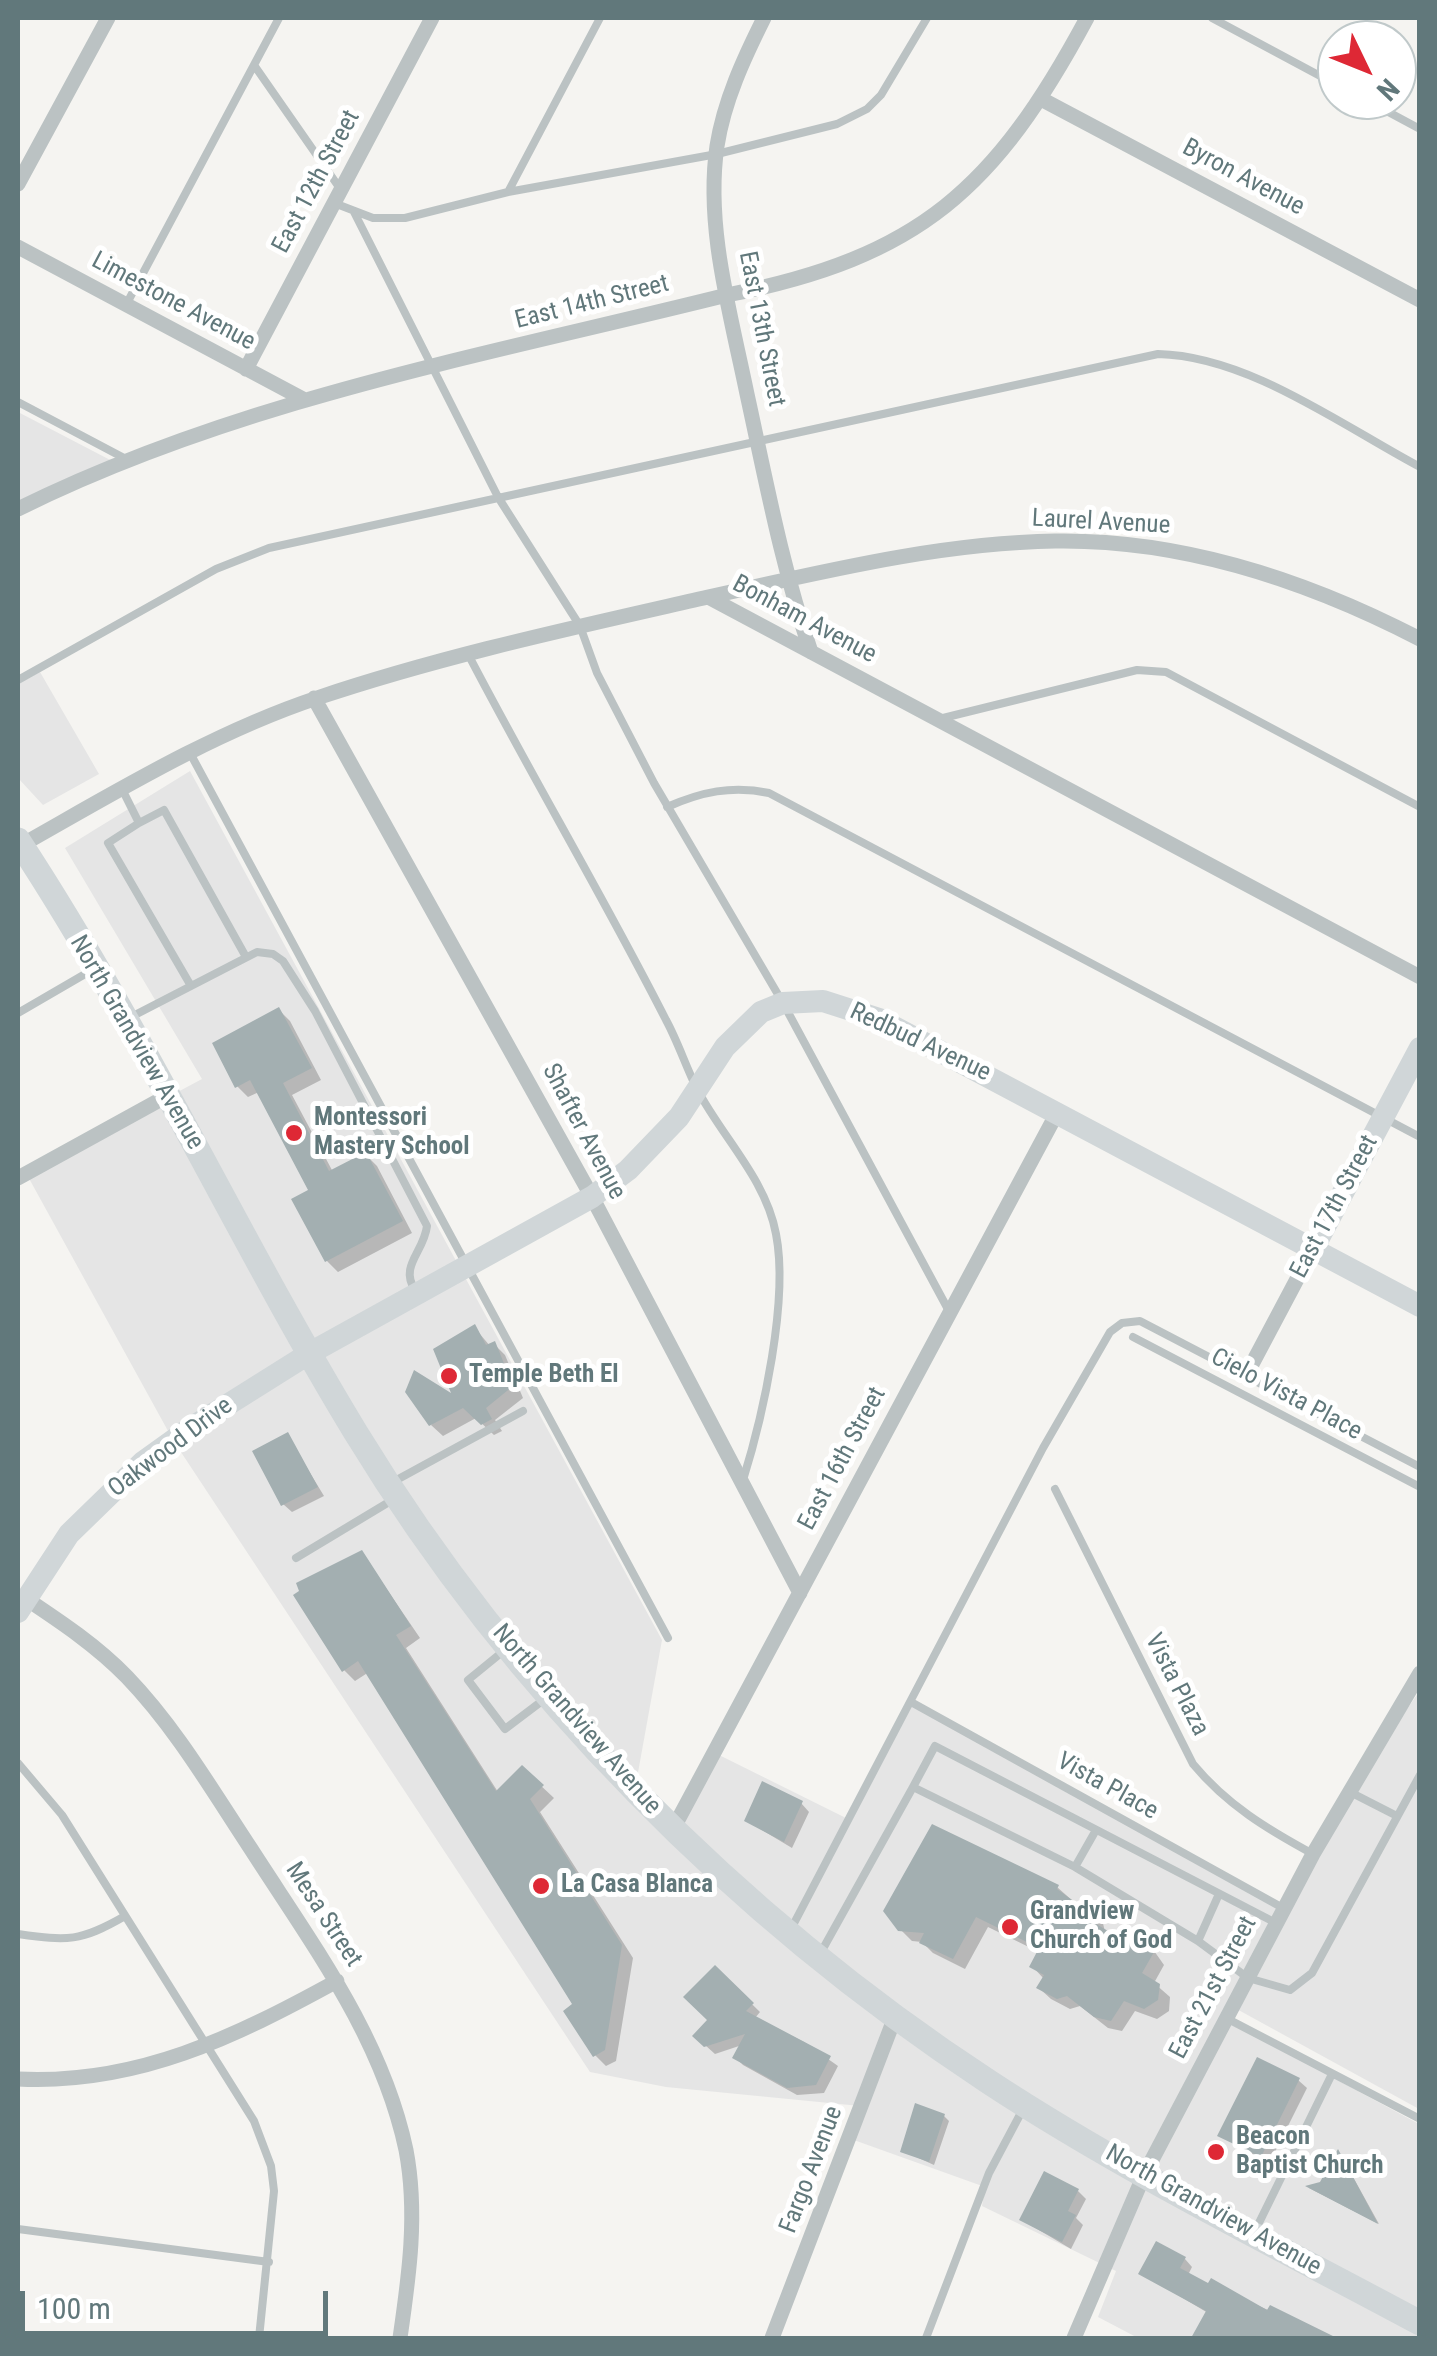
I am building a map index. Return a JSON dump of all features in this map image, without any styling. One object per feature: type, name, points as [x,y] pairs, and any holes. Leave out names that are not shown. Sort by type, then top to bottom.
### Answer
[{"type":"main road","name":"North Grandview Avenue","points":[[19,844],[124,1020],[310,1353],[394,1490],[510,1647],[673,1830],[818,1957],[896,2017],[1026,2105],[1144,2175],[1420,2323]]},
{"type":"street","points":[[18,184],[108,18]]},
{"type":"street","name":"East 12th Street","points":[[246,369],[432,18]]},
{"type":"street","name":"East 13th Street","points":[[764,18],[731,92],[716,154],[718,226],[726,296],[786,580],[811,652]]},
{"type":"street","name":"East 14th Street","points":[[18,508],[126,459],[212,426],[726,296],[806,280],[875,252],[938,213],[993,164],[1043,100],[1088,18]]},
{"type":"street","name":"Byron Avenue","points":[[1043,100],[1420,300]]},
{"type":"street","name":"Limestone Avenue","points":[[18,247],[305,400]]},
{"type":"street","name":"Laurel Avenue","points":[[708,597],[929,552],[1056,541],[1183,552],[1306,586],[1420,640]]},
{"type":"street","name":"Bonham Avenue","points":[[19,844],[190,753],[314,698],[468,654],[708,597],[1420,977]]},
{"type":"street","name":"Shafter Avenue","points":[[314,698],[592,1197],[800,1593]]},
{"type":"street","name":"Redbud Avenue","points":[[783,1003],[822,1001],[879,1019],[1420,1306]]},
{"type":"street","points":[[310,1353],[592,1197],[654,1147],[746,1023],[783,1003]]},
{"type":"street","name":"East 17th Street","points":[[1251,1366],[1420,1048]]},
{"type":"street","points":[[18,1178],[167,1096]]},
{"type":"street","name":"East 16th Street","points":[[673,1830],[1058,1112]]},
{"type":"street","name":"Oakwood Drive","points":[[22,1605],[68,1534],[143,1462],[310,1353]]},
{"type":"street","name":"Mesa Street","points":[[22,1605],[100,1652],[159,1714],[336,1981],[373,2050],[406,2150],[412,2224],[400,2338]]},
{"type":"street","name":"East 21st Street","points":[[1074,2338],[1144,2175],[1313,1854],[1420,1673]]},
{"type":"street","points":[[18,2079],[55,2081],[134,2071],[205,2048],[336,1981]]},
{"type":"street","name":"Fargo Avenue","points":[[772,2338],[896,2017]]},
{"type":"lane","points":[[126,305],[279,18]]},
{"type":"lane","points":[[508,192],[600,18]]},
{"type":"lane","points":[[354,212],[390,220],[508,192],[716,154],[858,115],[882,95],[927,18]]},
{"type":"lane","points":[[1212,18],[1317,73]]},
{"type":"lane","points":[[254,65],[338,196],[354,212],[498,497],[580,626],[597,673],[667,807],[783,1003],[950,1314]]},
{"type":"lane","points":[[18,680],[216,568],[269,548],[1158,354],[1188,355],[1244,373],[1420,467]]},
{"type":"lane","points":[[18,402],[126,459]]},
{"type":"lane","points":[[468,654],[665,1016],[697,1089],[735,1144],[776,1230],[780,1259],[759,1429],[742,1485]]},
{"type":"lane","points":[[938,720],[1137,670],[1166,672],[1420,808]]},
{"type":"lane","points":[[190,753],[668,1638]]},
{"type":"lane","points":[[667,807],[714,791],[749,788],[769,793],[1420,1137]]},
{"type":"lane","points":[[122,790],[139,823]]},
{"type":"lane","points":[[191,986],[108,842],[139,823],[164,810],[246,956]]},
{"type":"lane","points":[[124,1020],[246,956],[266,952],[283,961],[315,1011],[427,1226],[422,1246],[408,1269],[407,1278],[417,1294]]},
{"type":"lane","points":[[18,1012],[93,970]]},
{"type":"lane","points":[[789,1933],[1043,1448],[1110,1332],[1122,1322],[1140,1321],[1420,1467]]},
{"type":"lane","name":"Cielo Vista Place","points":[[1133,1338],[1420,1487]]},
{"type":"lane","points":[[296,1558],[394,1490],[523,1411]]},
{"type":"lane","name":"Vista Plaza","points":[[1055,1489],[1194,1764],[1214,1790],[1257,1823],[1313,1854]]},
{"type":"lane","points":[[510,1647],[468,1680],[504,1729],[550,1695]]},
{"type":"lane","name":"Vista Place","points":[[911,1702],[1280,1916]]},
{"type":"lane","points":[[818,1957],[935,1746],[1220,1894],[1280,1916]]},
{"type":"lane","points":[[18,1763],[62,1815],[254,2121],[271,2166],[274,2191],[259,2338]]},
{"type":"lane","points":[[913,1787],[1076,1867],[1198,1941],[1248,1978],[1290,1990],[1302,1984],[1420,1775]]},
{"type":"lane","points":[[1348,1791],[1395,1816]]},
{"type":"lane","points":[[1076,1867],[1096,1830]]},
{"type":"lane","points":[[1198,1941],[1220,1894]]},
{"type":"lane","points":[[18,1934],[70,1942],[125,1916]]},
{"type":"lane","points":[[1226,2018],[1420,2119]]},
{"type":"lane","points":[[1254,2234],[1332,2074]]},
{"type":"lane","points":[[926,2338],[989,2173],[1026,2105]]},
{"type":"lane","points":[[18,2229],[269,2262]]},
{"type":"shaded area","points":[[18,412],[116,463],[18,508]]},
{"type":"shaded area","points":[[40,672],[99,774],[43,805],[18,778],[18,684]]},
{"type":"shaded area","points":[[190,771],[662,1640],[635,1789],[673,1829],[715,1753],[848,1819],[912,1706],[1286,1906],[1346,1795],[1419,1692],[1419,2109],[1233,2007],[1226,2020],[1419,2124],[1419,2338],[1138,2338],[1098,2317],[1116,2271],[982,2206],[985,2187],[851,2139],[860,2106],[666,2087],[590,2072],[173,1440],[26,1173],[202,1079],[65,848]]},
{"type":"building","points":[[279,1007],[312,1068],[283,1083],[329,1171],[366,1152],[403,1221],[325,1262],[291,1199],[308,1190],[250,1080],[235,1088],[212,1043]]},
{"type":"building","name":"Temple Beth El","points":[[475,1324],[486,1345],[495,1341],[513,1386],[486,1408],[492,1419],[481,1425],[463,1408],[429,1426],[405,1392],[414,1370],[451,1393],[433,1349]]},
{"type":"building","points":[[288,1432],[318,1487],[281,1506],[252,1451]]},
{"type":"building","points":[[362,1550],[411,1626],[396,1635],[496,1791],[522,1765],[544,1785],[530,1799],[622,1945],[605,2050],[593,2057],[563,2011],[572,2004],[358,1661],[342,1672],[293,1595],[299,1591],[296,1583]]},
{"type":"building","points":[[762,1781],[803,1801],[784,1842],[744,1821]]},
{"type":"building","points":[[932,1824],[1059,1885],[1057,1889],[1083,1908],[1091,1905],[1096,1924],[1115,1935],[1141,1934],[1154,1952],[1142,1973],[1160,1984],[1158,2000],[1144,2009],[1124,2001],[1111,2021],[1094,2017],[1067,1996],[1057,1999],[1036,1988],[1044,1975],[1029,1967],[1039,1948],[976,1917],[953,1959],[919,1943],[924,1933],[898,1931],[883,1911]]},
{"type":"building","points":[[715,1965],[754,2003],[746,2011],[831,2056],[816,2085],[787,2088],[732,2058],[745,2034],[704,2047],[692,2036],[707,2020],[683,1997]]},
{"type":"building","points":[[1257,2057],[1300,2078],[1261,2157],[1217,2136]]},
{"type":"building","points":[[915,2103],[945,2114],[929,2162],[900,2152]]},
{"type":"building","points":[[1338,2149],[1378,2224],[1305,2186],[1320,2182]]},
{"type":"building","points":[[1044,2171],[1079,2189],[1068,2211],[1076,2215],[1062,2242],[1019,2220]]},
{"type":"building","points":[[1156,2241],[1186,2257],[1180,2268],[1208,2283],[1211,2278],[1267,2310],[1270,2305],[1337,2338],[1191,2338],[1206,2311],[1138,2274]]},
{"type":"place","name":"Montessori Mastery School","points":[[294,1133]]},
{"type":"place","name":"Temple Beth El","points":[[449,1376]]},
{"type":"place","name":"La Casa Blanca","points":[[541,1886]]},
{"type":"place","name":"Grandview Church of God","points":[[1010,1927]]},
{"type":"place","name":"Beacon Baptist Church","points":[[1216,2152]]}]
